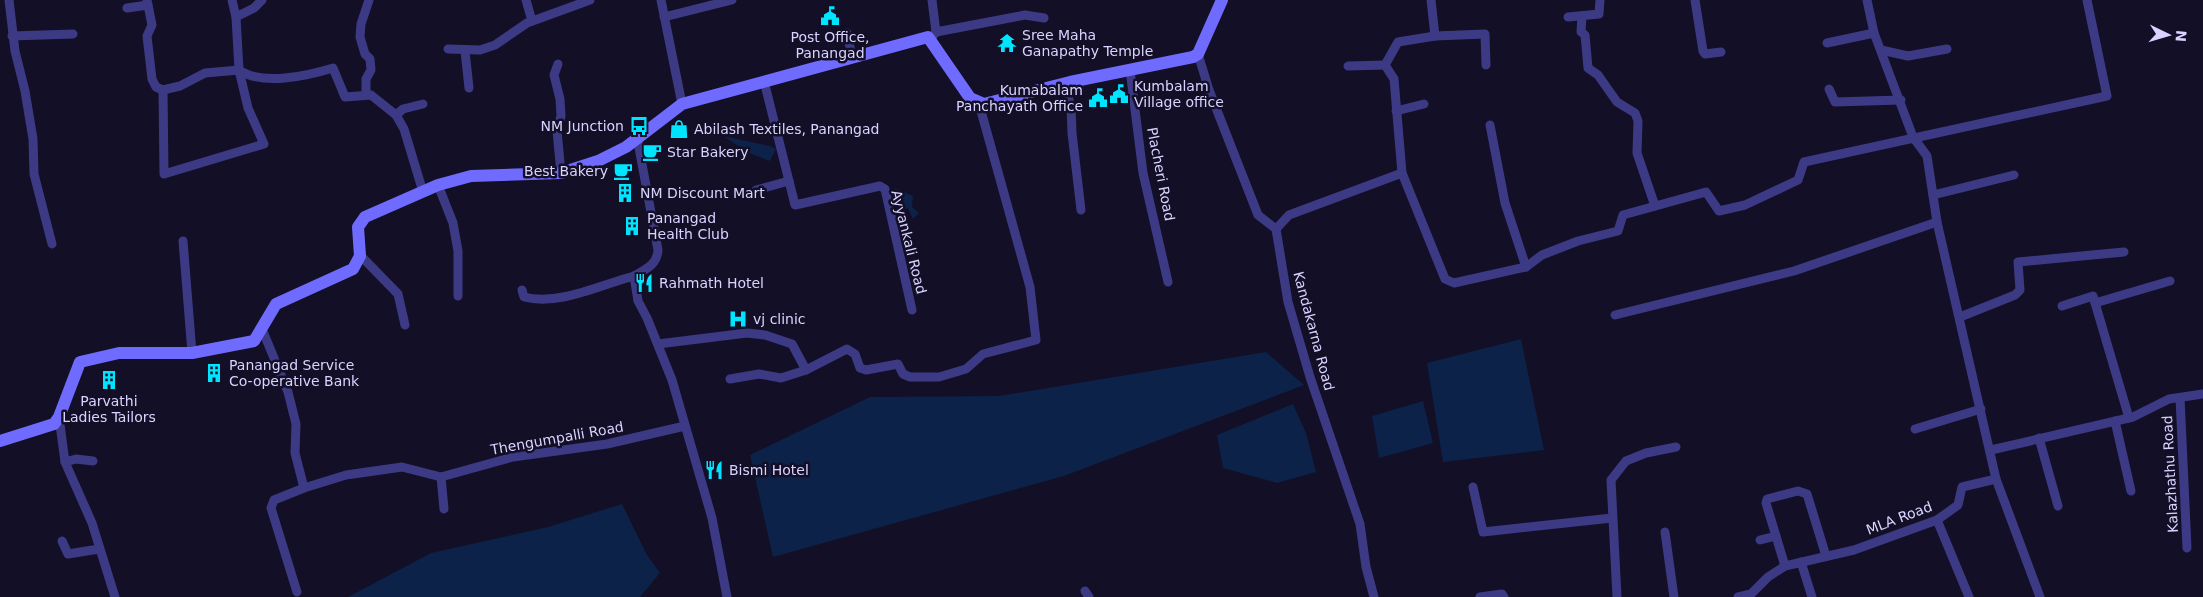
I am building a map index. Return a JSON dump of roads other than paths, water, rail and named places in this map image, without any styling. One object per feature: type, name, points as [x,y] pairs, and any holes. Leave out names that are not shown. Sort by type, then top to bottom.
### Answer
[{"type":"main road","points":[[0,441],[54,424],[59,417],[80,362],[119,353],[192,352],[254,342],[276,304],[353,269],[360,255],[358,227],[366,217],[438,185],[471,176],[561,173],[598,161],[626,147],[682,104],[932,34],[970,98],[984,104],[1198,54],[1222,0]]},
{"type":"street","points":[[10,0],[12,36],[25,91],[32,139],[34,174],[52,244]]},
{"type":"street","points":[[163,90],[164,174],[264,144],[248,108],[239,70],[236,17],[232,0]]},
{"type":"street","points":[[236,17],[254,8],[262,0]]},
{"type":"street","points":[[366,96],[366,79],[371,70],[370,59],[365,54],[360,37],[361,24],[369,0]]},
{"type":"street","points":[[526,0],[532,21]]},
{"type":"street","points":[[448,49],[480,50],[495,45],[532,21],[590,0]]},
{"type":"street","points":[[661,0],[682,104]]},
{"type":"street","points":[[664,17],[732,0]]},
{"type":"street","points":[[932,0],[932,34],[1025,15],[1044,18]]},
{"type":"street","points":[[1431,0],[1436,36]]},
{"type":"street","points":[[1568,17],[1599,14],[1600,0]]},
{"type":"street","points":[[1695,0],[1703,51],[1706,54],[1721,52]]},
{"type":"street","points":[[1867,0],[1874,33],[1913,137],[1927,156],[1938,222],[1991,450],[1996,479],[2040,597]]},
{"type":"street","points":[[1385,65],[1394,79],[1402,172],[1445,279],[1454,283],[1526,267],[1542,255],[1578,241],[1618,231],[1623,214],[1706,192],[1719,211],[1745,205],[1798,180],[1804,162],[2108,96],[2087,0]]},
{"type":"street","points":[[127,8],[147,2],[152,25],[147,36],[152,80],[156,87],[163,90],[180,86],[192,78],[205,73],[239,70],[248,76],[282,78],[333,68],[345,97],[371,95],[396,115],[404,129],[423,192]]},
{"type":"street","points":[[1582,16],[1580,32],[1584,35],[1588,68],[1598,75],[1617,102],[1636,113],[1638,121],[1637,152],[1655,206]]},
{"type":"street","points":[[847,33],[852,57]]},
{"type":"street","points":[[1827,43],[1874,33]]},
{"type":"street","points":[[12,36],[73,34]]},
{"type":"street","points":[[1385,65],[1398,42],[1436,36],[1485,34],[1488,60]]},
{"type":"street","points":[[1880,50],[1908,56],[1946,49]]},
{"type":"street","points":[[465,51],[469,88]]},
{"type":"street","points":[[1198,54],[1208,90],[1258,215],[1276,230],[1289,215],[1402,172]]},
{"type":"street","points":[[558,64],[554,74],[560,99],[561,116],[557,131],[561,173]]},
{"type":"street","points":[[1348,66],[1385,65]]},
{"type":"street","name":"Placheri Road","points":[[1130,70],[1143,173],[1167,251],[1168,282]]},
{"type":"street","name":"Ayyankali Road","points":[[764,81],[795,205],[880,186],[885,189],[912,310]]},
{"type":"street","points":[[1064,84],[1071,106],[1072,133],[1082,210]]},
{"type":"street","points":[[1829,89],[1835,102],[1900,100]]},
{"type":"street","points":[[396,115],[403,109],[423,104]]},
{"type":"street","points":[[730,379],[760,374],[781,378],[806,370],[847,349],[855,354],[860,368],[866,370],[898,364],[903,374],[910,377],[961,376],[984,354],[1036,340],[1030,287],[981,111],[984,104]]},
{"type":"street","points":[[1396,111],[1424,104]]},
{"type":"street","points":[[1490,125],[1506,203],[1526,267]]},
{"type":"street","points":[[522,290],[524,297],[534,299],[555,298],[634,276],[649,268],[657,258],[658,250],[637,137]]},
{"type":"street","points":[[1933,195],[2014,175]]},
{"type":"street","points":[[756,190],[789,181]]},
{"type":"street","points":[[438,185],[453,223],[457,242],[458,296]]},
{"type":"street","points":[[1615,315],[1794,271],[1938,222]]},
{"type":"street","name":"Kandakarna Road","points":[[1276,230],[1288,302],[1310,377],[1360,524],[1366,567],[1374,597]]},
{"type":"street","points":[[183,241],[192,352]]},
{"type":"street","points":[[1960,317],[2015,295],[2020,290],[2018,262],[2124,252]]},
{"type":"street","points":[[360,255],[398,294],[405,325]]},
{"type":"street","points":[[634,276],[638,301],[672,380],[712,518],[727,597]]},
{"type":"street","points":[[2095,303],[2170,281]]},
{"type":"street","points":[[2062,306],[2093,296],[2129,418]]},
{"type":"street","points":[[262,329],[288,392],[296,424],[296,459],[304,488]]},
{"type":"street","points":[[658,344],[747,334],[765,334],[792,344],[806,370]]},
{"type":"street","points":[[1991,450],[2129,418],[2169,400],[2203,394]]},
{"type":"street","name":"Kalazhathu Road","points":[[2180,398],[2187,548]]},
{"type":"street","points":[[1914,429],[1981,409]]},
{"type":"street","points":[[59,417],[65,462],[92,523],[115,597]]},
{"type":"street","points":[[2115,421],[2131,491]]},
{"type":"street","name":"Thengumpalli Road","points":[[297,592],[271,508],[274,500],[346,475],[402,467],[441,476],[513,457],[607,444],[685,426]]},
{"type":"street","points":[[2039,438],[2058,506]]},
{"type":"street","points":[[1617,597],[1611,480],[1626,461],[1646,453],[1676,447]]},
{"type":"street","points":[[65,462],[76,459],[93,461]]},
{"type":"street","points":[[441,476],[444,509]]},
{"type":"street","name":"MLA Road","points":[[1738,597],[1750,594],[1768,577],[1785,566],[1871,544],[1937,520],[1958,505],[1962,487],[1996,479]]},
{"type":"street","points":[[1474,488],[1483,532],[1612,518]]},
{"type":"street","points":[[1785,566],[1766,508],[1767,499],[1798,491],[1807,494],[1826,556]]},
{"type":"street","points":[[1937,520],[1969,597]]},
{"type":"street","points":[[1665,532],[1674,597]]},
{"type":"street","points":[[1760,540],[1776,536]]},
{"type":"street","points":[[62,540],[68,554],[99,548]]},
{"type":"street","points":[[1801,562],[1812,597]]},
{"type":"street","points":[[1480,597],[1502,594],[1504,597]]},
{"type":"water","points":[[723,136],[776,149],[770,161],[749,153]]},
{"type":"water","points":[[895,188],[913,196],[912,207],[919,213],[913,219],[908,208],[900,211],[892,201]]},
{"type":"water","points":[[1521,339],[1544,450],[1443,462],[1427,363]]},
{"type":"water","points":[[1266,352],[1304,385],[1064,476],[773,557],[750,455],[870,397],[999,396]]},
{"type":"water","points":[[1423,401],[1433,443],[1379,458],[1372,416]]},
{"type":"water","points":[[1293,404],[1306,433],[1316,472],[1277,483],[1223,468],[1217,435]]},
{"type":"water","points":[[622,504],[647,555],[660,573],[640,597],[348,597],[431,553],[548,527]]},
{"type":"place","name":"Post Office, Panangad","points":[[830,16]]},
{"type":"place","name":"Sree Maha Ganapathy Temple","points":[[1007,43]]},
{"type":"place","name":"Kumbalam Village office","points":[[1119,94]]},
{"type":"place","name":"Kumabalam Panchayath Office","points":[[1098,98]]},
{"type":"place","name":"NM Junction","points":[[639,126]]},
{"type":"place","name":"Abilash Textiles, Panangad","points":[[679,129]]},
{"type":"place","name":"Star Bakery","points":[[652,152]]},
{"type":"place","name":"Best Bakery","points":[[623,171]]},
{"type":"place","name":"NM Discount Mart","points":[[625,193]]},
{"type":"place","name":"Panangad Health Club","points":[[632,226]]},
{"type":"place","name":"Rahmath Hotel","points":[[644,283]]},
{"type":"place","name":"vj clinic","points":[[738,319]]},
{"type":"place","name":"Panangad Service Co-operative Bank","points":[[214,373]]},
{"type":"place","name":"Parvathi Ladies Tailors","points":[[109,380]]},
{"type":"place","name":"Bismi Hotel","points":[[714,470]]}]
